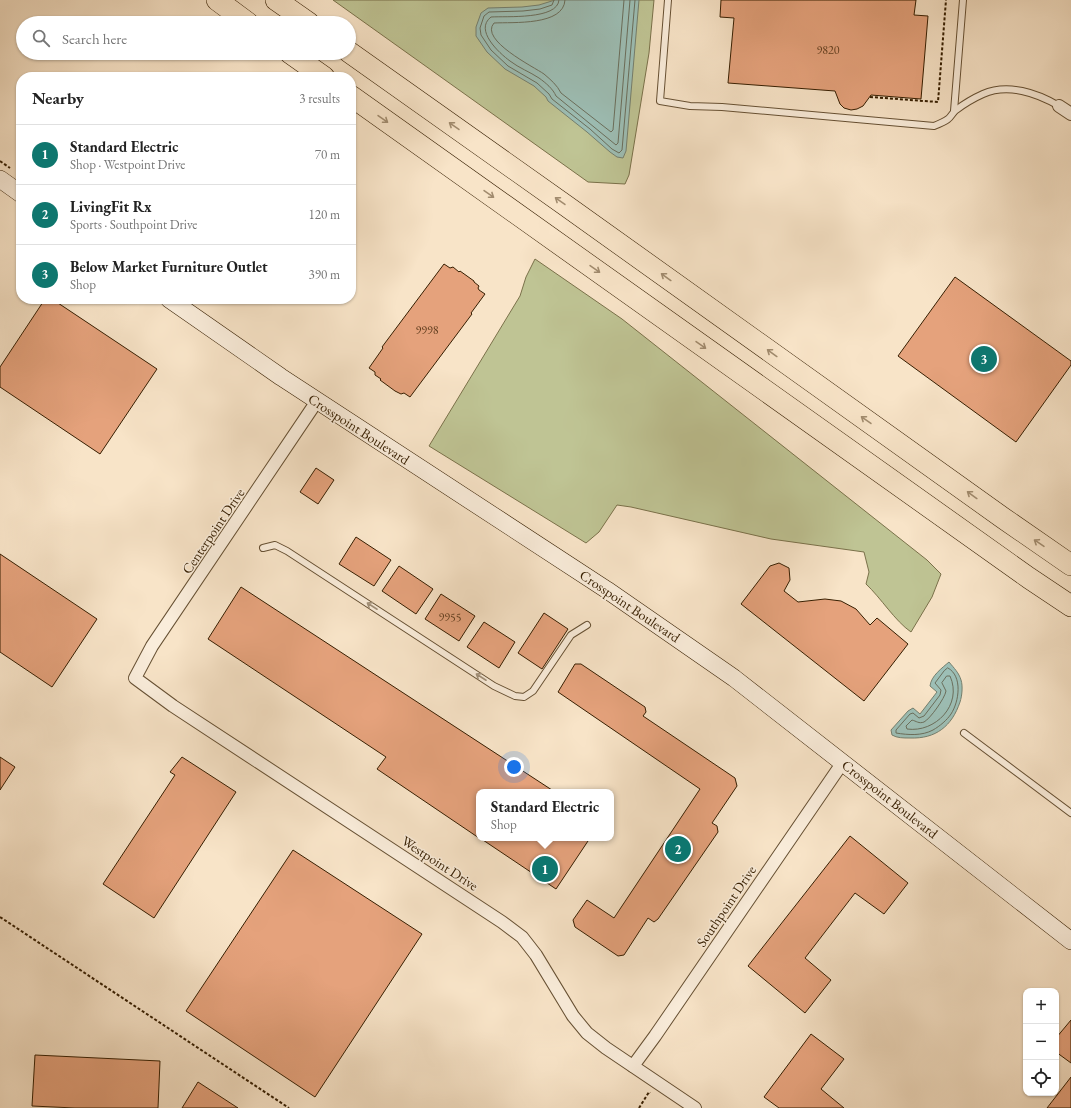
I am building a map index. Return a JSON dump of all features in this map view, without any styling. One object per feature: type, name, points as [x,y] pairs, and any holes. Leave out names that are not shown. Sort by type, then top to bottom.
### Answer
[{"type":"highway","points":[[216,0],[238,16]]},
{"type":"highway","points":[[276,0],[299,16]]},
{"type":"highway","points":[[356,57],[1071,565]]},
{"type":"highway","points":[[300,60],[317,72]]},
{"type":"highway","points":[[356,100],[1029,578],[1071,606]]},
{"type":"highway","points":[[1029,578],[1071,616]]},
{"type":"street","points":[[1059,106],[1071,114]]},
{"type":"street","points":[[0,179],[16,190]]},
{"type":"street","name":"Crosspoint Boulevard","points":[[176,304],[317,401],[612,593],[734,678],[1069,936]]},
{"type":"street","name":"Centerpoint Drive","points":[[135,678],[152,646],[317,401]]},
{"type":"street","name":"Westpoint Drive","points":[[135,678],[173,706],[502,922],[522,938],[536,955],[573,1016],[587,1033],[606,1048],[695,1108]]},
{"type":"street","name":"Southpoint Drive","points":[[634,1066],[843,762]]},
{"type":"lane","points":[[668,0],[660,101],[690,106],[722,107],[934,126],[948,119],[954,111],[983,94],[996,90],[1015,90],[1034,94],[1045,97],[1059,106]]},
{"type":"lane","points":[[954,111],[963,0]]},
{"type":"lane","points":[[263,548],[275,546],[287,551],[494,686],[515,696],[524,697],[533,692],[571,635],[587,625]]},
{"type":"lane","points":[[964,733],[1071,813]]},
{"type":"path","points":[[870,97],[938,102],[946,0]]},
{"type":"path","points":[[0,917],[289,1108]]},
{"type":"path","points":[[639,1108],[649,1092]]},
{"type":"green space","points":[[333,0],[654,0],[649,53],[629,175],[625,184],[588,182]]},
{"type":"green space","points":[[535,259],[622,319],[927,560],[941,574],[932,597],[911,632],[899,622],[866,584],[869,572],[864,552],[771,539],[617,505],[599,532],[586,543],[429,446],[520,296],[526,277]]},
{"type":"water","points":[[555,0],[639,0],[626,151],[623,158],[617,157],[610,152],[548,101],[546,97],[534,86],[505,69],[487,52],[476,36],[476,27],[481,13],[488,8],[539,5]]},
{"type":"water","points":[[949,662],[959,675],[962,685],[962,694],[957,710],[948,724],[935,733],[919,738],[905,738],[892,735],[891,730],[908,711],[913,708],[920,714],[937,692],[930,686],[932,679],[937,672]]},
{"type":"building","points":[[721,0],[916,0],[914,15],[928,16],[921,99],[871,95],[863,106],[851,110],[844,108],[840,104],[835,91],[728,83],[734,18],[720,17]]},
{"type":"building","points":[[444,264],[450,268],[453,267],[474,281],[479,286],[479,290],[485,294],[471,313],[472,314],[410,397],[404,393],[401,394],[395,391],[380,380],[381,379],[375,375],[375,372],[369,368],[383,348],[382,347]]},
{"type":"building","points":[[955,277],[1071,361],[1071,365],[1016,442],[898,356]]},
{"type":"building","points":[[42,304],[60,304],[157,369],[100,454],[0,387],[0,367]]},
{"type":"building","points":[[316,468],[334,480],[318,504],[300,492]]},
{"type":"building","points":[[356,537],[391,560],[374,586],[339,564]]},
{"type":"building","points":[[0,554],[97,619],[52,687],[0,652]]},
{"type":"building","points":[[779,563],[789,568],[790,580],[784,591],[798,602],[825,599],[841,601],[856,609],[870,625],[877,618],[908,644],[864,701],[741,604],[770,566]]},
{"type":"building","points":[[399,566],[433,589],[416,614],[382,591]]},
{"type":"building","points":[[241,587],[550,789],[476,789],[476,836],[377,769],[386,757],[208,639]]},
{"type":"building","points":[[441,594],[475,616],[459,641],[425,619]]},
{"type":"building","points":[[544,613],[568,629],[542,669],[518,653]]},
{"type":"building","points":[[484,622],[515,642],[499,668],[467,647]]},
{"type":"building","points":[[575,664],[581,664],[645,707],[646,712],[643,716],[735,778],[737,786],[712,823],[717,826],[718,832],[658,919],[654,922],[648,918],[624,955],[618,956],[575,927],[573,920],[587,900],[614,918],[700,789],[558,692]]},
{"type":"building","points":[[0,757],[15,767],[0,790]]},
{"type":"building","points":[[182,757],[236,792],[154,918],[103,884],[175,775],[170,772]]},
{"type":"building","points":[[850,836],[908,883],[884,914],[855,893],[805,958],[831,980],[805,1013],[748,966]]},
{"type":"building","points":[[484,841],[588,841],[556,889]]},
{"type":"building","points":[[293,850],[422,934],[315,1097],[186,1011]]},
{"type":"building","points":[[1071,1020],[1071,1063],[1059,1054],[1059,1034]]},
{"type":"building","points":[[811,1034],[844,1059],[821,1089],[844,1108],[779,1108],[764,1097]]},
{"type":"building","points":[[35,1055],[160,1061],[158,1108],[75,1108],[32,1106]]},
{"type":"building","points":[[1071,1077],[1071,1108],[1047,1108],[1056,1096],[1059,1096],[1059,1092]]},
{"type":"building","points":[[198,1082],[238,1108],[182,1108]]},
{"type":"place","name":"Below Market Furniture Outlet","points":[[984,359]]},
{"type":"place","name":"LivingFit Rx","points":[[678,849]]},
{"type":"place","name":"Standard Electric","points":[[545,869]]}]
